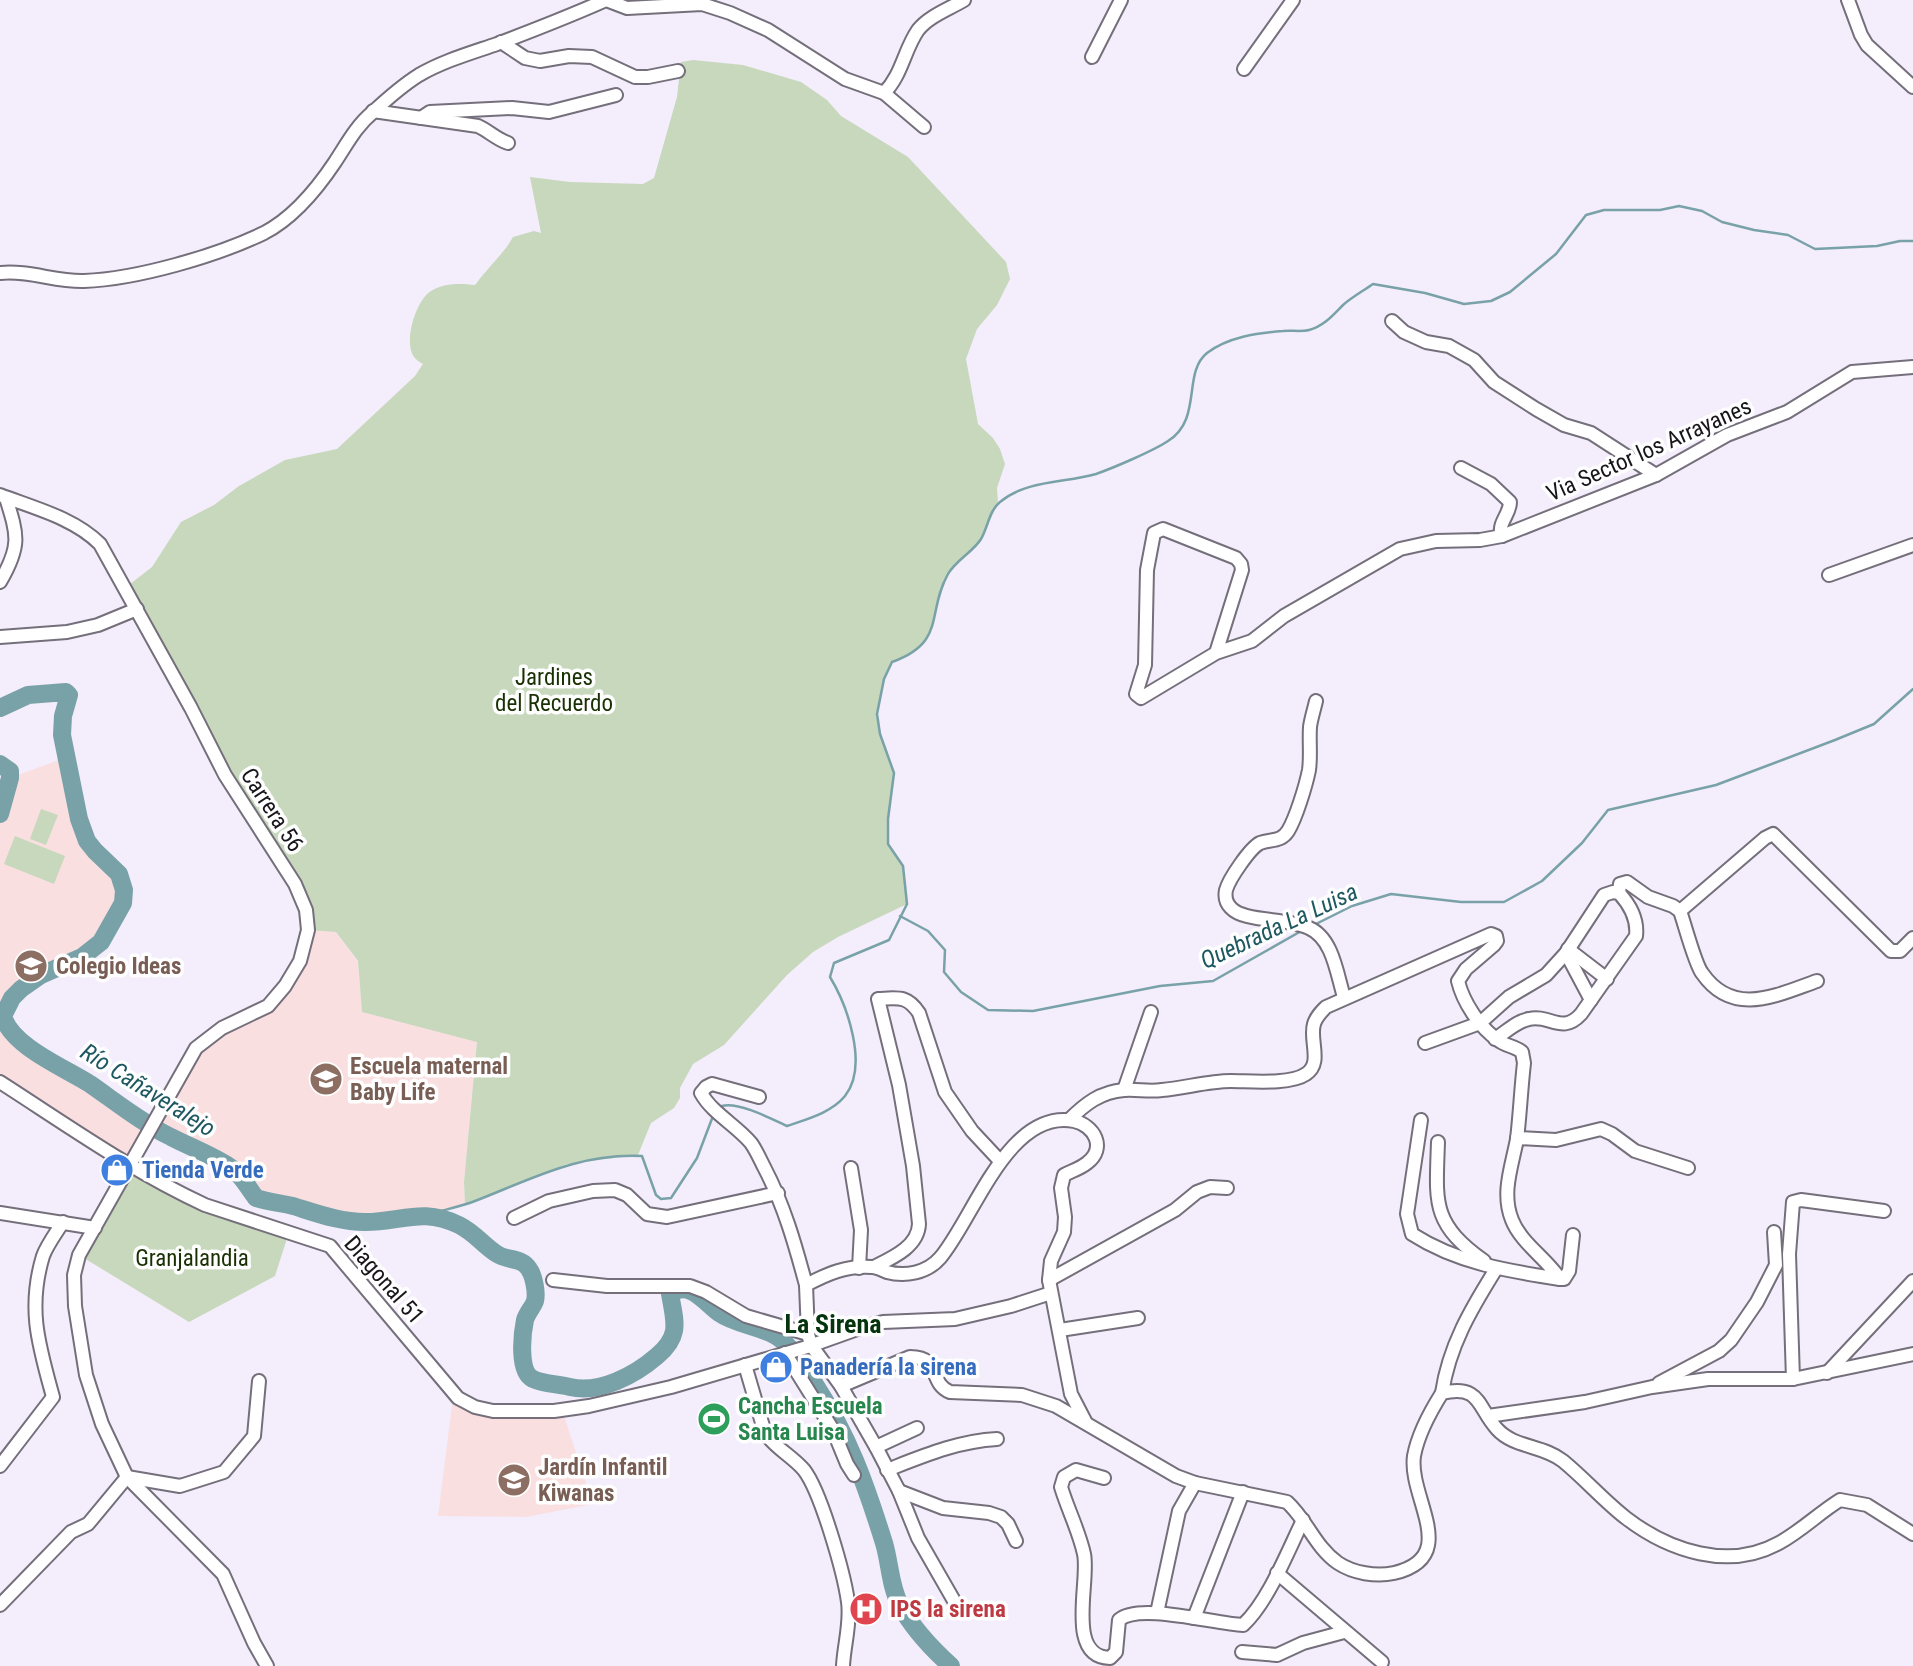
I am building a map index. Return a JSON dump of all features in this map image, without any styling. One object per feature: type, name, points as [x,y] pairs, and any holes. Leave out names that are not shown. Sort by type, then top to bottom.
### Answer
[{"type":"street","points":[[0,273],[16,272],[85,281],[125,275],[219,250],[264,232],[288,217],[316,188],[335,163],[355,128],[417,76],[445,62],[501,43],[606,0],[627,8],[702,4],[730,13],[768,30],[845,79],[884,93],[923,127]]},
{"type":"street","points":[[884,93],[893,84],[916,33],[925,23],[964,0]]},
{"type":"street","points":[[1092,57],[1121,0]]},
{"type":"street","points":[[1244,69],[1293,0]]},
{"type":"street","points":[[1848,0],[1867,46],[1913,87]]},
{"type":"street","points":[[501,43],[525,58],[540,61],[569,56],[592,57],[635,77],[678,71]]},
{"type":"street","points":[[421,118],[430,111],[512,108],[549,112],[616,95]]},
{"type":"street","points":[[373,111],[478,126],[508,144]]},
{"type":"street","points":[[1392,321],[1404,332],[1426,342],[1449,346],[1474,359],[1494,382],[1536,409],[1564,425],[1591,433],[1656,475]]},
{"type":"street","name":"Via Sector los Arrayanes","points":[[1216,653],[1242,570],[1241,564],[1236,558],[1158,530],[1154,533],[1147,570],[1145,665],[1136,694],[1141,698],[1216,653],[1252,641],[1284,616],[1400,549],[1436,541],[1480,540],[1502,536],[1656,475],[1727,435],[1787,412],[1852,372],[1913,367]]},
{"type":"street","points":[[1461,468],[1491,484],[1510,502],[1510,509],[1500,525],[1502,536]]},
{"type":"street","points":[[0,582],[14,559],[16,529],[3,496]]},
{"type":"street","name":"Carrera 56","points":[[3,496],[89,533],[100,544],[225,775],[295,884],[306,910],[308,930],[300,961],[285,986],[268,1006],[222,1028],[196,1048],[79,1255],[74,1275],[75,1306],[86,1376],[102,1424],[127,1477],[223,1574],[267,1666]]},
{"type":"street","points":[[1829,575],[1913,545]]},
{"type":"street","points":[[0,637],[67,632],[98,625],[137,609]]},
{"type":"street","points":[[1316,701],[1310,724],[1309,770],[1287,833],[1280,839],[1259,844],[1252,850],[1230,879],[1226,902],[1233,910],[1243,915],[1308,927],[1320,934],[1328,948],[1344,997]]},
{"type":"street","points":[[1680,911],[1765,838],[1773,835],[1891,951],[1900,951],[1913,938]]},
{"type":"street","points":[[1495,1039],[1528,1019],[1537,1018],[1565,1025],[1575,1021],[1636,936],[1637,926],[1632,911],[1619,893],[1622,882],[1627,882],[1648,897],[1680,911],[1701,972],[1714,987],[1734,998],[1750,1002],[1764,1000],[1817,981]]},
{"type":"street","points":[[1425,1043],[1480,1023],[1503,1002],[1546,975],[1567,951],[1604,895],[1619,893]]},
{"type":"street","points":[[1069,1120],[1086,1102],[1124,1090],[1161,1091],[1227,1081],[1262,1081],[1304,1076],[1315,1061],[1312,1027],[1326,1007],[1491,934],[1496,936],[1497,941],[1466,969],[1458,981],[1480,1023],[1495,1039],[1519,1049],[1523,1057],[1517,1138],[1507,1190],[1511,1219],[1518,1231],[1551,1265],[1560,1279]]},
{"type":"street","points":[[1567,951],[1607,979]]},
{"type":"street","points":[[1567,951],[1591,1000]]},
{"type":"street","points":[[874,1267],[909,1246],[919,1224],[900,1085],[878,999],[905,999],[913,1005],[919,1013],[945,1092],[972,1131],[1000,1161]]},
{"type":"street","points":[[1124,1090],[1151,1012]]},
{"type":"street","name":"Diagonal 51","points":[[0,1082],[130,1166],[190,1199],[330,1246],[458,1398],[475,1407],[493,1411],[554,1411],[589,1406],[671,1387],[745,1365]]},
{"type":"street","points":[[759,1097],[712,1084],[701,1093],[706,1102],[733,1124],[752,1145],[778,1193],[806,1285],[807,1342]]},
{"type":"street","points":[[806,1285],[832,1272],[859,1268],[874,1267],[908,1274],[925,1270],[939,1260],[1000,1161],[1029,1133],[1040,1125],[1069,1120],[1083,1123],[1093,1131],[1098,1144],[1094,1156],[1086,1164],[1064,1175],[1061,1188],[1064,1232],[1051,1261],[1050,1286],[1071,1394],[1087,1424]]},
{"type":"street","points":[[1420,1120],[1408,1214],[1412,1234],[1435,1249],[1496,1269],[1560,1279],[1567,1276],[1569,1271],[1573,1235]]},
{"type":"street","points":[[1517,1138],[1556,1140],[1601,1129],[1635,1151],[1688,1168]]},
{"type":"street","points":[[1438,1142],[1436,1194],[1443,1218],[1463,1245],[1496,1269]]},
{"type":"street","points":[[850,1168],[861,1230],[859,1268]]},
{"type":"street","points":[[843,1666],[849,1621],[848,1602],[825,1517],[815,1489],[804,1471],[765,1433],[745,1365],[783,1354],[807,1342],[883,1322],[955,1319],[1011,1306],[1050,1286],[1175,1210],[1197,1192],[1210,1187],[1227,1188]]},
{"type":"street","points":[[514,1218],[549,1201],[593,1191],[615,1190],[627,1195],[647,1214],[667,1217],[778,1193]]},
{"type":"street","points":[[1793,1379],[1789,1254],[1793,1202],[1801,1200],[1884,1211]]},
{"type":"street","points":[[0,1213],[95,1228]]},
{"type":"street","points":[[0,1466],[53,1397],[36,1337],[35,1306],[44,1254],[63,1222]]},
{"type":"street","points":[[1652,1387],[1719,1351],[1731,1340],[1757,1302],[1776,1265],[1774,1232]]},
{"type":"street","points":[[841,1385],[910,1357],[922,1357],[930,1363],[944,1390],[1022,1395],[1056,1406],[1176,1476],[1195,1483],[1287,1502],[1303,1520],[1324,1552],[1351,1569],[1382,1575],[1403,1571],[1419,1561],[1427,1551],[1430,1538],[1415,1481],[1414,1456],[1430,1411],[1442,1393],[1448,1361],[1467,1315],[1496,1269]]},
{"type":"street","points":[[553,1280],[607,1286],[690,1286],[706,1292],[746,1316],[807,1342],[841,1385],[899,1491],[918,1538],[957,1606]]},
{"type":"street","points":[[1827,1373],[1913,1281]]},
{"type":"street","points":[[1060,1330],[1138,1318]]},
{"type":"street","points":[[783,1354],[833,1430],[854,1475]]},
{"type":"street","points":[[1488,1416],[1585,1402],[1652,1387],[1708,1379],[1793,1379],[1913,1354]]},
{"type":"street","points":[[0,1605],[71,1532],[88,1524],[127,1477],[180,1486],[224,1472],[254,1436],[259,1381]]},
{"type":"street","points":[[1442,1393],[1465,1391],[1475,1396],[1497,1429],[1509,1439],[1543,1449],[1562,1460],[1626,1518],[1659,1540],[1687,1551],[1719,1557],[1751,1554],[1779,1543],[1840,1500],[1867,1506],[1913,1534]]},
{"type":"street","points":[[876,1447],[917,1428]]},
{"type":"street","points":[[887,1470],[955,1445],[975,1440],[997,1439]]},
{"type":"street","points":[[1104,1478],[1076,1470],[1065,1477],[1061,1488],[1084,1557],[1085,1581],[1081,1620],[1084,1634],[1095,1653],[1102,1657],[1110,1658],[1116,1652],[1119,1620],[1125,1614],[1157,1613],[1243,1625],[1252,1617],[1303,1520]]},
{"type":"street","points":[[1157,1613],[1179,1511],[1195,1483]]},
{"type":"street","points":[[899,1491],[943,1508],[989,1513],[1001,1517],[1009,1524],[1016,1541]]},
{"type":"street","points":[[1194,1618],[1243,1492]]},
{"type":"street","points":[[1277,1573],[1382,1662]]},
{"type":"street","points":[[1242,1652],[1277,1655],[1311,1641],[1344,1632]]},
{"type":"shaded area","name":"Escuela maternal Baby Life","points":[[67,757],[79,819],[87,841],[117,870],[124,890],[123,903],[101,942],[82,957],[41,975],[12,998],[3,1016],[13,1032],[35,1051],[150,1125],[196,1048],[253,1015],[285,986],[308,930],[336,932],[358,962],[362,1012],[477,1041],[464,1182],[465,1204],[427,1215],[364,1222],[309,1213],[256,1198],[236,1171],[151,1126],[130,1165],[0,1082],[0,814],[10,778]]},
{"type":"shaded area","name":"Jardín Infantil Kiwanas","points":[[458,1398],[475,1407],[562,1410],[593,1504],[526,1517],[438,1516],[452,1405]]},
{"type":"green space","name":"Jardines del Recuerdo","points":[[693,60],[743,65],[801,82],[827,100],[841,116],[908,157],[1006,262],[1010,279],[997,305],[977,329],[966,359],[978,424],[993,438],[1005,464],[997,488],[998,503],[981,540],[949,573],[929,635],[920,647],[908,656],[892,662],[884,679],[877,714],[880,734],[894,773],[888,819],[888,844],[903,866],[907,904],[838,937],[813,952],[787,975],[724,1045],[693,1064],[680,1088],[680,1098],[674,1108],[651,1123],[638,1155],[567,1164],[465,1204],[464,1182],[477,1042],[362,1012],[358,961],[336,932],[308,930],[306,910],[258,829],[125,588],[152,567],[181,522],[214,505],[239,486],[285,460],[337,449],[415,376],[423,364],[415,358],[411,350],[411,332],[416,312],[426,296],[436,288],[447,285],[475,285],[513,237],[534,231],[541,233],[530,177],[570,182],[643,184],[654,178],[677,97],[681,62]]},
{"type":"green space","points":[[41,809],[58,815],[46,845],[30,839]]},
{"type":"green space","points":[[15,836],[65,856],[54,884],[4,864]]},
{"type":"green space","name":"Granjalandia","points":[[130,1165],[190,1199],[289,1232],[275,1276],[189,1322],[79,1255]]},
{"type":"waterway","points":[[722,1106],[745,1108],[787,1126],[833,1107],[845,1096],[852,1083],[855,1069],[853,1036],[843,1003],[830,977],[834,963],[889,940],[907,904],[903,866],[888,844],[888,819],[894,773],[880,734],[877,714],[884,679],[892,662],[909,654],[928,636],[948,574],[981,539],[991,514],[1000,502],[1034,486],[1096,474],[1168,441],[1179,432],[1185,421],[1195,372],[1200,362],[1207,353],[1224,343],[1253,335],[1314,328],[1373,284],[1425,293],[1464,304],[1491,301],[1510,292],[1556,254],[1586,215],[1604,210],[1660,210],[1679,206],[1702,211],[1722,222],[1788,235],[1815,249],[1913,241]]},
{"type":"waterway","name":"Quebrada La Luisa","points":[[1312,926],[1352,906],[1391,894],[1461,902],[1504,902],[1542,881],[1582,843],[1608,810],[1716,785],[1835,740],[1874,724],[1913,689]]},
{"type":"waterway","name":"Río Cañaveralejo","points":[[0,708],[28,695],[66,692],[69,695],[63,716],[62,735],[79,819],[87,841],[119,874],[124,890],[123,903],[101,942],[82,957],[41,975],[12,998],[3,1016],[16,1037],[150,1125],[233,1169],[256,1198],[356,1222],[434,1217],[465,1228],[497,1254],[526,1265],[534,1280],[536,1294],[525,1320],[523,1361],[528,1375],[537,1381],[593,1388],[638,1370],[670,1342],[674,1328],[670,1294],[677,1290],[690,1291],[727,1318],[779,1338],[805,1367],[847,1441],[877,1521],[900,1605],[923,1638],[951,1666]]},
{"type":"waterway","name":"Río Cañaveralejo","points":[[0,764],[10,771],[0,814]]},
{"type":"waterway","name":"Quebrada La Luisa","points":[[900,916],[928,931],[945,950],[944,972],[961,992],[988,1010],[1033,1011],[1160,986],[1213,981],[1303,930]]},
{"type":"waterway","points":[[427,1215],[475,1201],[556,1169],[619,1156],[642,1156],[656,1195],[661,1199],[671,1198],[697,1158],[713,1116]]},
{"type":"place","name":"Colegio Ideas","points":[[31,966]]},
{"type":"place","name":"Escuela maternal Baby Life","points":[[326,1079]]},
{"type":"place","name":"Tienda Verde","points":[[117,1170]]},
{"type":"place","name":"Panadería la sirena","points":[[776,1367]]},
{"type":"place","name":"Cancha Escuela Santa Luisa","points":[[714,1419]]},
{"type":"place","name":"Jardín Infantil Kiwanas","points":[[514,1480]]},
{"type":"place","name":"IPS la sirena","points":[[866,1609]]},
{"type":"district","name":"La Sirena","points":[[833,1324]]}]
